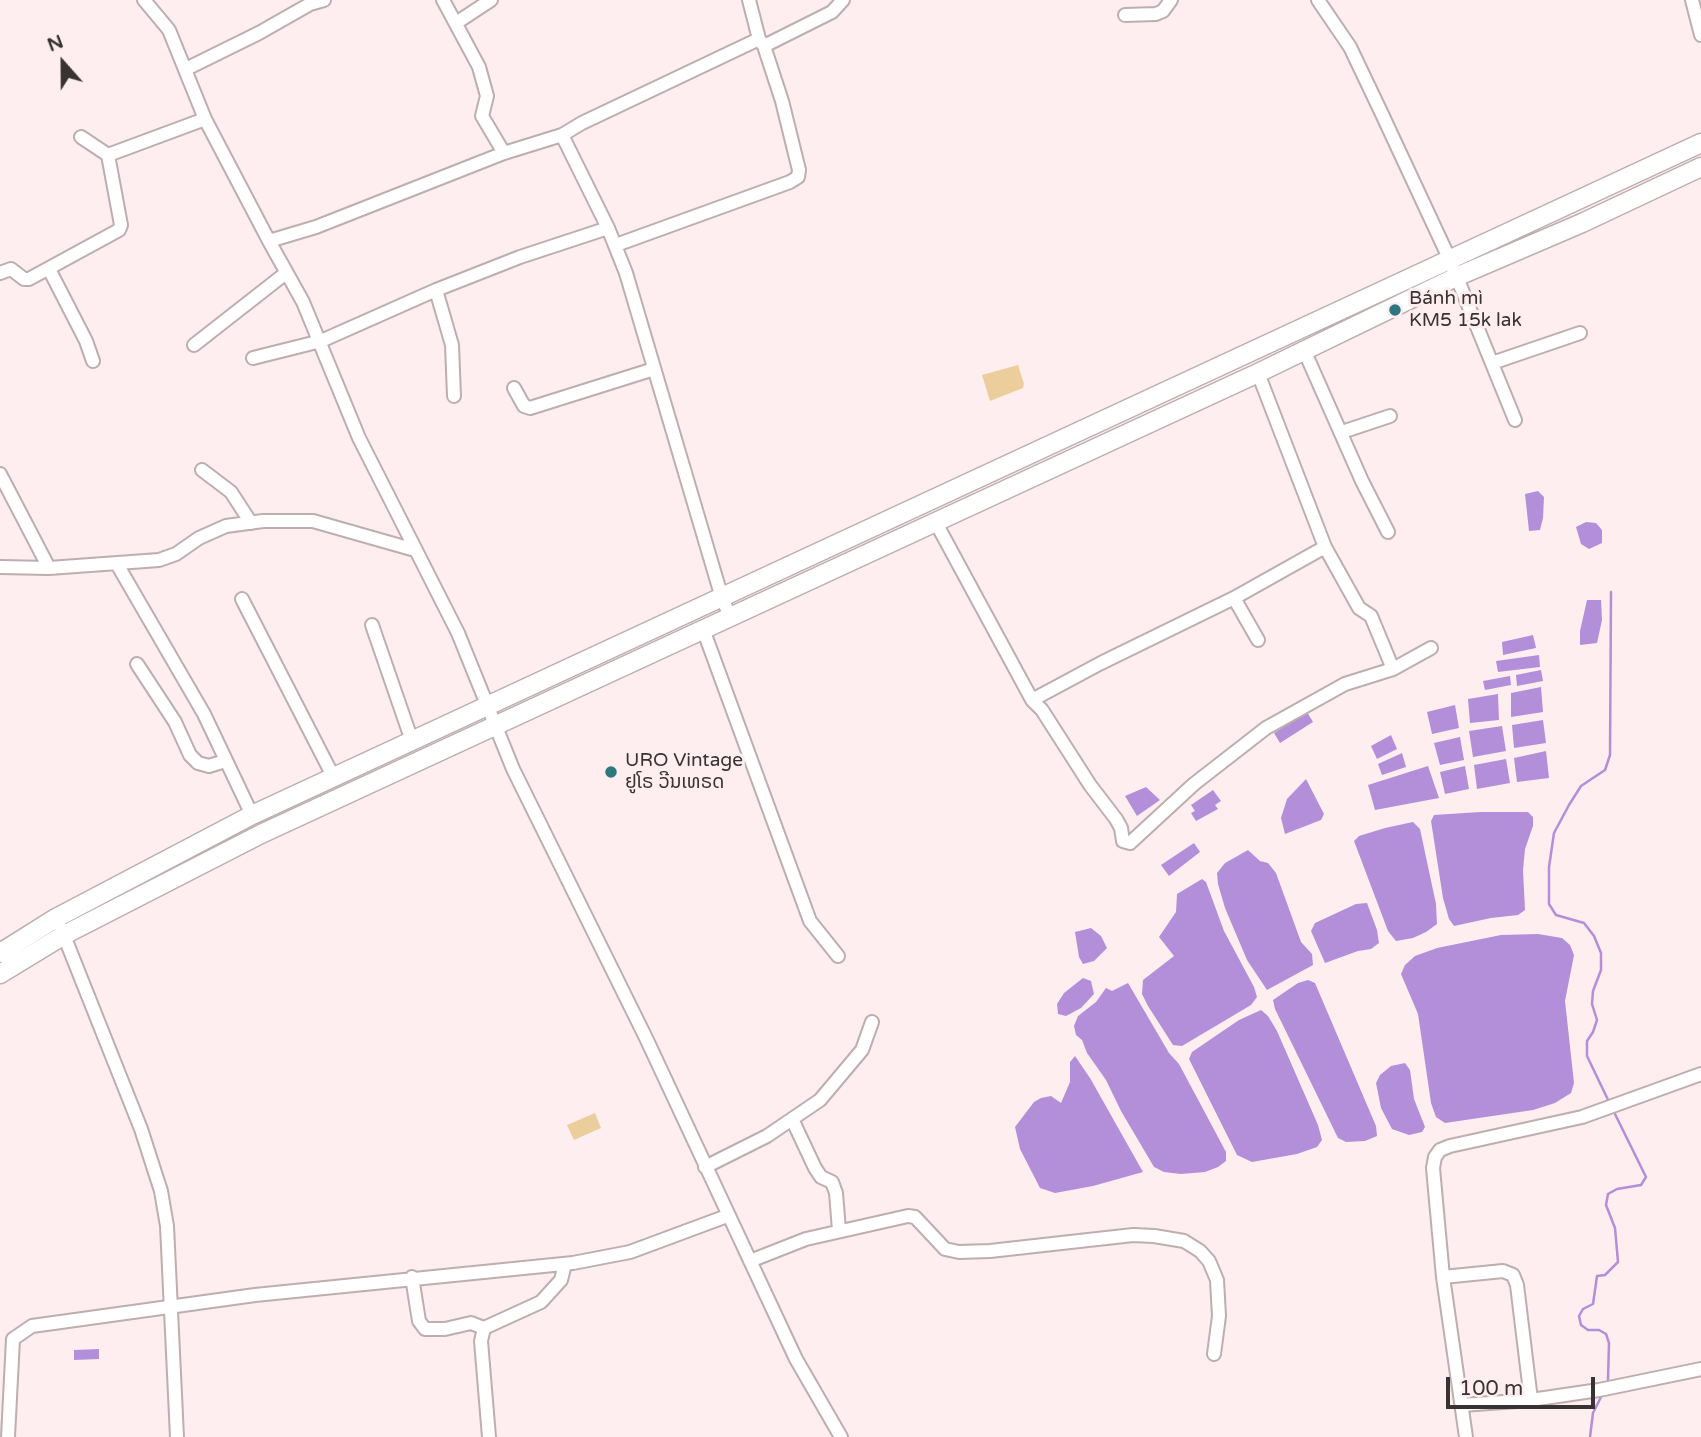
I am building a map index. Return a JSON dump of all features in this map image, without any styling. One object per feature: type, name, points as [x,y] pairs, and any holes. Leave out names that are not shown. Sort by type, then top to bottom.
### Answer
[{"type":"highway","points":[[0,953],[56,918],[219,831],[1701,143]]},
{"type":"highway","points":[[0,974],[64,935],[226,851],[1258,373],[1457,278],[1700,169]]},
{"type":"highway","points":[[1193,379],[1202,398]]},
{"type":"highway","points":[[219,831],[226,851]]},
{"type":"street","points":[[144,0],[169,30],[205,119],[303,302],[359,438],[458,633],[513,769],[646,1038],[796,1359],[841,1437]]},
{"type":"street","points":[[186,69],[310,4],[324,0]]},
{"type":"street","points":[[443,0],[479,67],[487,96],[482,116],[504,153]]},
{"type":"street","points":[[456,23],[491,0]]},
{"type":"street","points":[[616,245],[790,182],[797,177],[799,170],[785,113],[749,0]]},
{"type":"street","points":[[268,241],[316,227],[504,153],[562,135],[582,122],[832,12],[843,0]]},
{"type":"street","points":[[1125,15],[1164,11],[1171,0]]},
{"type":"street","points":[[1318,0],[1350,47],[1449,258],[1515,420]]},
{"type":"street","points":[[1692,0],[1701,35]]},
{"type":"street","points":[[108,155],[205,119]]},
{"type":"street","points":[[562,135],[616,245],[626,273],[722,598],[730,616]]},
{"type":"street","points":[[0,273],[11,269],[24,279],[29,279],[119,230],[121,225],[108,155],[80,137]]},
{"type":"street","points":[[254,358],[321,341],[436,290],[520,257],[608,228]]},
{"type":"street","points":[[49,269],[86,341],[93,361]]},
{"type":"street","points":[[194,345],[286,273]]},
{"type":"street","points":[[436,290],[452,345],[454,396]]},
{"type":"street","points":[[1492,363],[1580,333]]},
{"type":"street","points":[[1304,350],[1362,481],[1388,532]]},
{"type":"street","points":[[514,387],[524,406],[530,408],[654,369]]},
{"type":"street","points":[[1258,373],[1325,547],[1359,608],[1371,616],[1392,669]]},
{"type":"street","points":[[1342,432],[1390,416]]},
{"type":"street","points":[[202,470],[231,492],[251,523]]},
{"type":"street","points":[[0,474],[50,568]]},
{"type":"street","points":[[935,521],[1031,700],[1042,710],[1090,785],[1116,819],[1126,844],[1195,783],[1266,728],[1345,684],[1392,669],[1431,648]]},
{"type":"street","points":[[0,567],[50,568],[159,560],[176,554],[199,538],[226,526],[251,523],[313,522],[415,550]]},
{"type":"street","points":[[1031,700],[1234,598],[1325,547]]},
{"type":"street","points":[[117,564],[204,714],[252,816]]},
{"type":"street","points":[[242,598],[334,778]]},
{"type":"street","points":[[1234,598],[1258,640]]},
{"type":"street","points":[[372,625],[412,741]]},
{"type":"street","points":[[703,629],[810,921],[838,956]]},
{"type":"street","points":[[137,664],[175,722],[190,755],[198,763],[209,766],[225,761]]},
{"type":"street","points":[[56,918],[141,1129],[161,1191],[167,1226],[177,1437]]},
{"type":"street","points":[[705,1167],[767,1136],[820,1100],[862,1049],[872,1022]]},
{"type":"street","points":[[1466,1437],[1443,1277],[1434,1157],[1440,1150],[1450,1146],[1582,1117],[1701,1073]]},
{"type":"street","points":[[792,1119],[815,1168],[821,1177],[832,1182],[836,1193],[839,1230]]},
{"type":"street","points":[[8,1437],[7,1340],[32,1326],[170,1305],[412,1277],[565,1264],[630,1252],[727,1216]]},
{"type":"street","points":[[750,1261],[806,1239],[908,1216],[915,1217],[945,1249],[959,1252],[1133,1235],[1184,1241],[1200,1251],[1209,1261],[1217,1280],[1219,1317],[1214,1353]]},
{"type":"street","points":[[484,1328],[541,1302],[561,1280],[565,1264]]},
{"type":"street","points":[[1443,1277],[1503,1270],[1513,1275],[1517,1285],[1531,1400]]},
{"type":"street","points":[[412,1277],[419,1321],[425,1329],[446,1329],[471,1323],[484,1328]]},
{"type":"street","points":[[484,1328],[481,1341],[489,1437]]},
{"type":"street","points":[[1462,1405],[1531,1400],[1599,1390],[1701,1369]]},
{"type":"shaded area","points":[[1018,365],[1023,388],[990,401],[982,375]]},
{"type":"shaded area","points":[[1538,491],[1544,497],[1543,518],[1540,530],[1529,531],[1525,494]]},
{"type":"shaded area","points":[[1586,522],[1596,523],[1602,530],[1602,543],[1589,549],[1581,544],[1576,527]]},
{"type":"shaded area","points":[[1587,600],[1601,600],[1602,620],[1597,643],[1580,645],[1580,631]]},
{"type":"shaded area","points":[[1533,635],[1536,648],[1503,655],[1502,642]]},
{"type":"shaded area","points":[[1539,655],[1540,667],[1498,672],[1496,661]]},
{"type":"shaded area","points":[[1541,670],[1543,681],[1517,686],[1516,675]]},
{"type":"shaded area","points":[[1510,676],[1511,685],[1485,690],[1483,681]]},
{"type":"shaded area","points":[[1541,687],[1543,712],[1511,717],[1511,693]]},
{"type":"shaded area","points":[[1498,694],[1499,720],[1470,723],[1468,699]]},
{"type":"shaded area","points":[[1455,705],[1459,728],[1432,734],[1427,712]]},
{"type":"shaded area","points":[[1307,712],[1313,722],[1280,743],[1274,733]]},
{"type":"shaded area","points":[[1543,720],[1546,743],[1514,748],[1512,725]]},
{"type":"shaded area","points":[[1502,726],[1506,751],[1473,757],[1469,731]]},
{"type":"shaded area","points":[[1391,735],[1397,749],[1377,759],[1371,746]]},
{"type":"shaded area","points":[[1460,737],[1464,760],[1440,765],[1434,743]]},
{"type":"shaded area","points":[[1546,751],[1549,778],[1517,782],[1514,758]]},
{"type":"shaded area","points":[[1402,753],[1406,767],[1382,775],[1378,764]]},
{"type":"shaded area","points":[[1506,759],[1510,783],[1477,789],[1474,765]]},
{"type":"shaded area","points":[[1428,766],[1439,798],[1375,810],[1368,785]]},
{"type":"shaded area","points":[[1465,766],[1469,789],[1445,794],[1440,772]]},
{"type":"shaded area","points":[[1306,779],[1324,814],[1321,820],[1285,834],[1281,818],[1287,799]]},
{"type":"shaded area","points":[[1146,787],[1160,800],[1137,816],[1125,796]]},
{"type":"shaded area","points":[[1213,790],[1221,801],[1215,805],[1218,809],[1196,821],[1191,813],[1195,811],[1191,805]]},
{"type":"shaded area","points":[[1528,812],[1533,817],[1523,870],[1525,910],[1518,915],[1454,926],[1443,898],[1431,821],[1434,815]]},
{"type":"shaded area","points":[[1413,822],[1420,829],[1436,904],[1437,924],[1413,938],[1396,941],[1388,931],[1354,841],[1359,836]]},
{"type":"shaded area","points":[[1194,843],[1200,852],[1169,876],[1161,865]]},
{"type":"shaded area","points":[[1248,850],[1260,861],[1268,863],[1276,873],[1301,942],[1312,954],[1313,965],[1267,990],[1247,960],[1218,884],[1217,873],[1225,863]]},
{"type":"shaded area","points":[[1202,879],[1206,882],[1224,931],[1257,997],[1251,1005],[1182,1046],[1173,1045],[1142,994],[1143,980],[1174,956],[1159,937],[1176,912],[1177,894]]},
{"type":"shaded area","points":[[1367,903],[1379,943],[1371,949],[1325,963],[1311,931],[1315,923],[1356,904]]},
{"type":"shaded area","points":[[1091,928],[1101,936],[1107,948],[1094,961],[1083,964],[1079,957],[1075,932]]},
{"type":"shaded area","points":[[1538,934],[1562,938],[1570,945],[1574,955],[1565,1001],[1574,1083],[1571,1093],[1555,1103],[1533,1110],[1445,1123],[1436,1117],[1431,1103],[1418,1014],[1401,974],[1405,965],[1415,956],[1437,948],[1501,935]]},
{"type":"shaded area","points":[[1083,978],[1091,981],[1094,994],[1081,1008],[1066,1016],[1058,1014],[1057,1004],[1064,993]]},
{"type":"shaded area","points":[[1308,980],[1315,983],[1376,1126],[1377,1136],[1365,1141],[1346,1142],[1338,1138],[1275,1009],[1273,1000],[1298,983]]},
{"type":"shaded area","points":[[1128,983],[1169,1053],[1179,1064],[1226,1152],[1226,1161],[1218,1167],[1205,1172],[1181,1174],[1164,1172],[1154,1167],[1106,1080],[1087,1053],[1082,1040],[1076,1035],[1074,1026],[1078,1016],[1096,1002],[1106,988],[1112,991]]},
{"type":"shaded area","points":[[1261,1010],[1277,1031],[1322,1140],[1317,1147],[1297,1154],[1252,1162],[1237,1155],[1189,1059],[1192,1052],[1239,1020]]},
{"type":"shaded area","points":[[1075,1056],[1143,1172],[1055,1193],[1040,1188],[1020,1149],[1015,1127],[1034,1102],[1041,1098],[1051,1096],[1061,1103],[1070,1082],[1070,1062]]},
{"type":"shaded area","points":[[1405,1063],[1410,1070],[1414,1099],[1425,1127],[1422,1132],[1409,1135],[1392,1129],[1381,1108],[1376,1083],[1380,1075],[1391,1066]]},
{"type":"shaded area","points":[[595,1113],[601,1128],[574,1140],[567,1125]]},
{"type":"shaded area","points":[[99,1349],[99,1359],[74,1360],[74,1350]]},
{"type":"waterway","points":[[1610,1104],[1587,1056],[1587,1041],[1597,1020],[1592,1004],[1593,991],[1601,970],[1601,953],[1594,936],[1584,923],[1556,915],[1549,904],[1549,867],[1554,833],[1569,805],[1581,786],[1605,770],[1610,755],[1611,592]]},
{"type":"waterway","points":[[1608,1380],[1609,1343],[1606,1334],[1599,1330],[1588,1330],[1581,1325],[1579,1316],[1583,1309],[1593,1304],[1597,1276],[1605,1275],[1618,1262],[1615,1228],[1606,1205],[1608,1194],[1617,1189],[1641,1185],[1646,1177],[1613,1110]]},
{"type":"waterway","points":[[1590,1437],[1593,1413],[1603,1393]]},
{"type":"place","name":"Bánh mì KM5 15k lak","points":[[1395,310]]},
{"type":"place","name":"URO Vintage ຢູໂຣ ວີນເທຣດ","points":[[611,772]]}]
